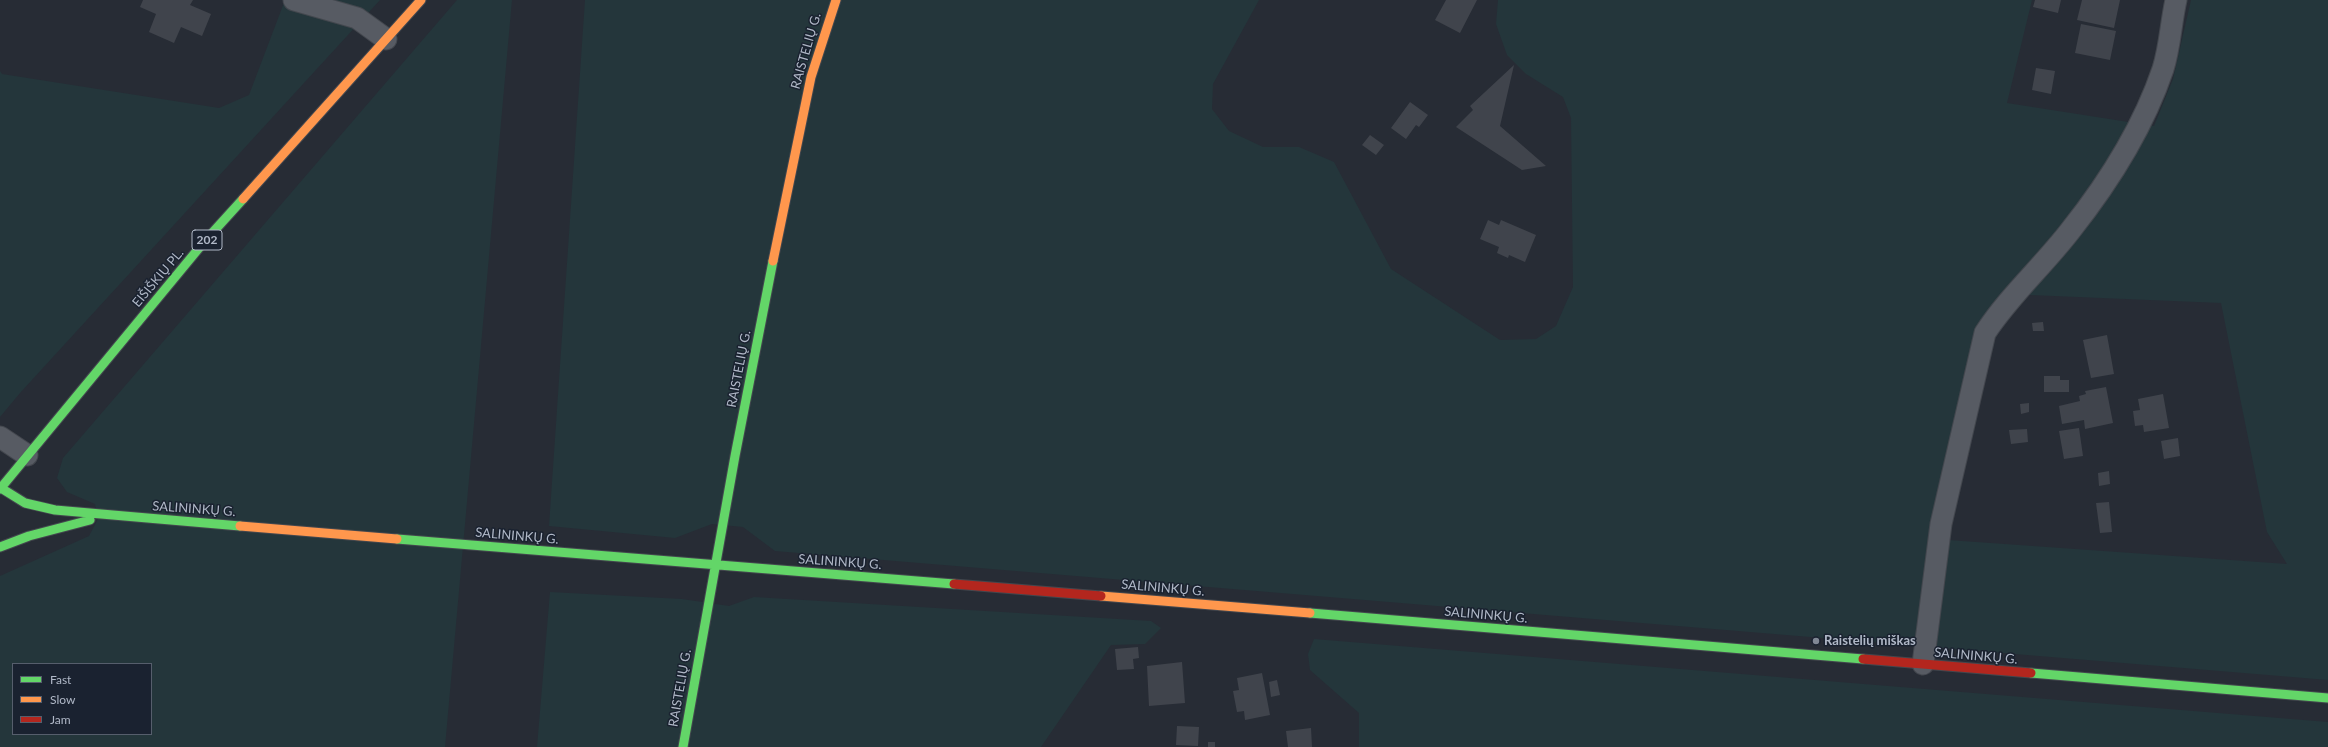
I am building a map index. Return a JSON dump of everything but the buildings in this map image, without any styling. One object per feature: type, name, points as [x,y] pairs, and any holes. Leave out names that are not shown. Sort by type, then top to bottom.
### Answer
[{"type":"main road","name":"EIŠIŠKIŲ PL.","points":[[0,488],[204,242],[421,0]]},
{"type":"main road","name":"RAISTELIŲ G.","points":[[683,747],[793,157],[811,78],[836,0]]},
{"type":"main road","name":"SALININKŲ G.","points":[[0,488],[25,503],[38,507],[113,516],[716,566],[971,584],[2328,698]]},
{"type":"main road","points":[[0,547],[66,525],[113,516]]},
{"type":"street","points":[[294,0],[357,18],[386,39]]},
{"type":"street","points":[[1923,664],[1941,524],[1985,333],[2001,309],[2070,231],[2133,139],[2150,104],[2163,67],[2176,0]]},
{"type":"street","points":[[0,437],[27,456]]},
{"type":"shaded area","points":[[285,0],[380,0],[20,393],[0,417],[0,71],[2,74],[219,108],[249,95]]},
{"type":"shaded area","points":[[457,0],[512,0],[445,747],[0,747],[0,576],[89,536],[98,519],[95,504],[67,492],[57,478],[63,458]]},
{"type":"shaded area","points":[[585,0],[1259,0],[1213,84],[1212,109],[1229,131],[1263,147],[1299,147],[1334,162],[1391,269],[1500,340],[1536,339],[1556,326],[1573,287],[1571,118],[1563,97],[1526,74],[1507,55],[1496,24],[1498,0],[2032,0],[2007,103],[2154,126],[2173,79],[2191,0],[2328,0],[2328,680],[775,551],[743,527],[712,524],[675,538],[549,526]],"holes":[[[2006,294],[2221,303],[2267,532],[2287,564],[1934,539]]]},
{"type":"shaded area","points":[[550,592],[682,599],[729,606],[754,597],[1151,621],[1161,628],[1145,644],[1111,645],[1041,747],[537,747]]},
{"type":"shaded area","points":[[1314,639],[2328,722],[2328,747],[1359,747],[1359,713],[1310,670],[1308,654]]},
{"type":"traffic: fast","points":[[0,489],[204,242],[243,199]]},
{"type":"traffic: fast","points":[[683,747],[735,456],[773,261]]},
{"type":"traffic: fast","points":[[1,488],[25,503],[55,510],[240,526]]},
{"type":"traffic: fast","points":[[0,547],[29,536],[90,520]]},
{"type":"traffic: fast","points":[[397,539],[954,584]]},
{"type":"traffic: fast","points":[[1310,613],[1863,659]]},
{"type":"traffic: fast","points":[[2031,673],[2328,698]]},
{"type":"traffic: slow","points":[[243,199],[421,0]]},
{"type":"traffic: slow","points":[[773,261],[811,77],[836,0]]},
{"type":"traffic: slow","points":[[240,526],[397,539]]},
{"type":"traffic: slow","points":[[1101,596],[1310,613]]},
{"type":"traffic: jam","points":[[954,584],[1101,596]]},
{"type":"traffic: jam","points":[[1863,659],[2031,673]]},
{"type":"place","name":"Raistelių miškas","points":[[1816,641]]}]
